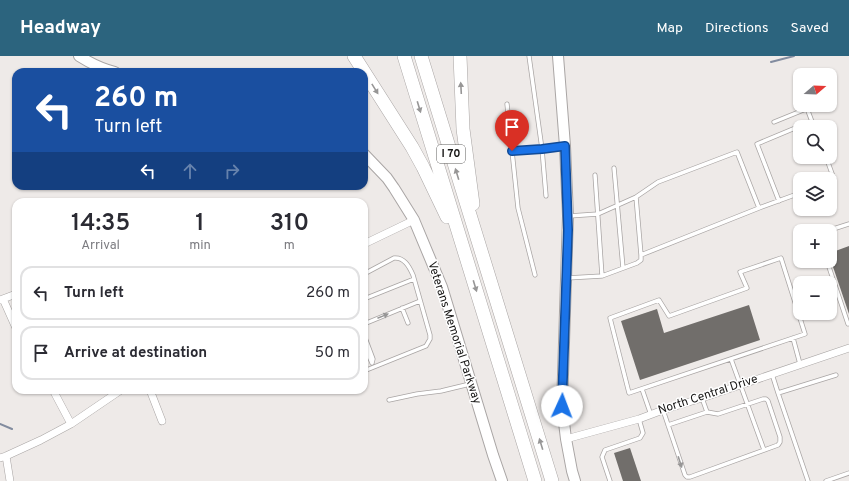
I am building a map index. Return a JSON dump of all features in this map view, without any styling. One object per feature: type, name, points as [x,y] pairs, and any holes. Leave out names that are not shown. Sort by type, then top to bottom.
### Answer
[{"type":"highway","points":[[354,56],[362,68]]},
{"type":"highway","name":"I 70","points":[[404,56],[535,481]]},
{"type":"highway","name":"I 70","points":[[421,56],[552,481]]},
{"type":"highway","points":[[460,56],[463,129],[481,252]]},
{"type":"highway","points":[[368,78],[412,147],[464,249]]},
{"type":"street","points":[[79,56],[101,68]]},
{"type":"street","points":[[558,56],[565,146],[568,216],[562,406],[566,439],[575,481]]},
{"type":"street","name":"Veterans Memorial Parkway","points":[[368,158],[387,178],[414,220],[442,287],[502,481]]},
{"type":"street","points":[[368,242],[414,220]]},
{"type":"street","points":[[12,296],[2,300],[12,320]]},
{"type":"street","name":"North Central Drive","points":[[566,439],[651,415],[849,348]]},
{"type":"street","points":[[55,394],[71,424]]},
{"type":"street","points":[[10,481],[3,457],[41,440],[71,424],[115,394]]},
{"type":"street","points":[[152,394],[162,421]]},
{"type":"lane","points":[[529,56],[542,149],[546,196]]},
{"type":"lane","points":[[508,104],[518,208],[535,275]]},
{"type":"lane","points":[[774,122],[806,109],[812,120]]},
{"type":"lane","points":[[779,201],[756,144],[793,129]]},
{"type":"lane","points":[[512,151],[565,146]]},
{"type":"lane","points":[[568,216],[598,214],[636,197],[658,182],[737,152],[759,208]]},
{"type":"lane","points":[[614,168],[623,268]]},
{"type":"lane","points":[[595,175],[602,276]]},
{"type":"lane","points":[[641,255],[793,196]]},
{"type":"lane","points":[[567,278],[602,276],[637,263],[641,260],[636,197]]},
{"type":"lane","points":[[837,228],[849,224]]},
{"type":"lane","points":[[368,272],[394,258],[398,257],[404,260],[411,270],[430,335],[430,339],[426,346],[368,370]]},
{"type":"lane","points":[[781,258],[805,334],[793,338],[629,393],[610,318],[659,300],[669,316],[746,288],[740,272],[781,258]]},
{"type":"lane","points":[[829,268],[849,325]]},
{"type":"lane","points":[[368,297],[414,279]]},
{"type":"lane","points":[[368,322],[420,301]]},
{"type":"lane","points":[[402,308],[408,323]]},
{"type":"lane","points":[[793,338],[800,364]]},
{"type":"lane","points":[[368,345],[374,359],[372,363]]},
{"type":"lane","points":[[368,354],[374,368]]},
{"type":"lane","points":[[731,359],[764,450]]},
{"type":"lane","points":[[772,374],[808,481]]},
{"type":"lane","points":[[778,393],[836,375]]},
{"type":"lane","points":[[389,400],[471,384]]},
{"type":"lane","points":[[642,389],[651,415]]},
{"type":"lane","points":[[702,398],[707,412]]},
{"type":"lane","points":[[663,410],[684,475],[687,477],[778,445],[780,442],[780,437],[766,399],[718,414],[707,412],[668,425]]},
{"type":"lane","points":[[610,481],[602,456],[606,450],[640,438],[644,433],[638,419]]},
{"type":"lane","points":[[826,481],[849,473]]},
{"type":"building","points":[[849,246],[849,314],[833,268],[837,268],[837,250]]},
{"type":"building","points":[[749,305],[760,340],[640,380],[621,321],[657,309],[664,333]]},
{"type":"building","points":[[630,448],[641,481],[623,481],[622,478],[614,453]]},
{"type":"waterway","points":[[771,62],[794,56]]},
{"type":"waterway","points":[[0,424],[12,429]]},
{"type":"route","points":[[512,151],[565,146],[568,230],[562,406]]}]
